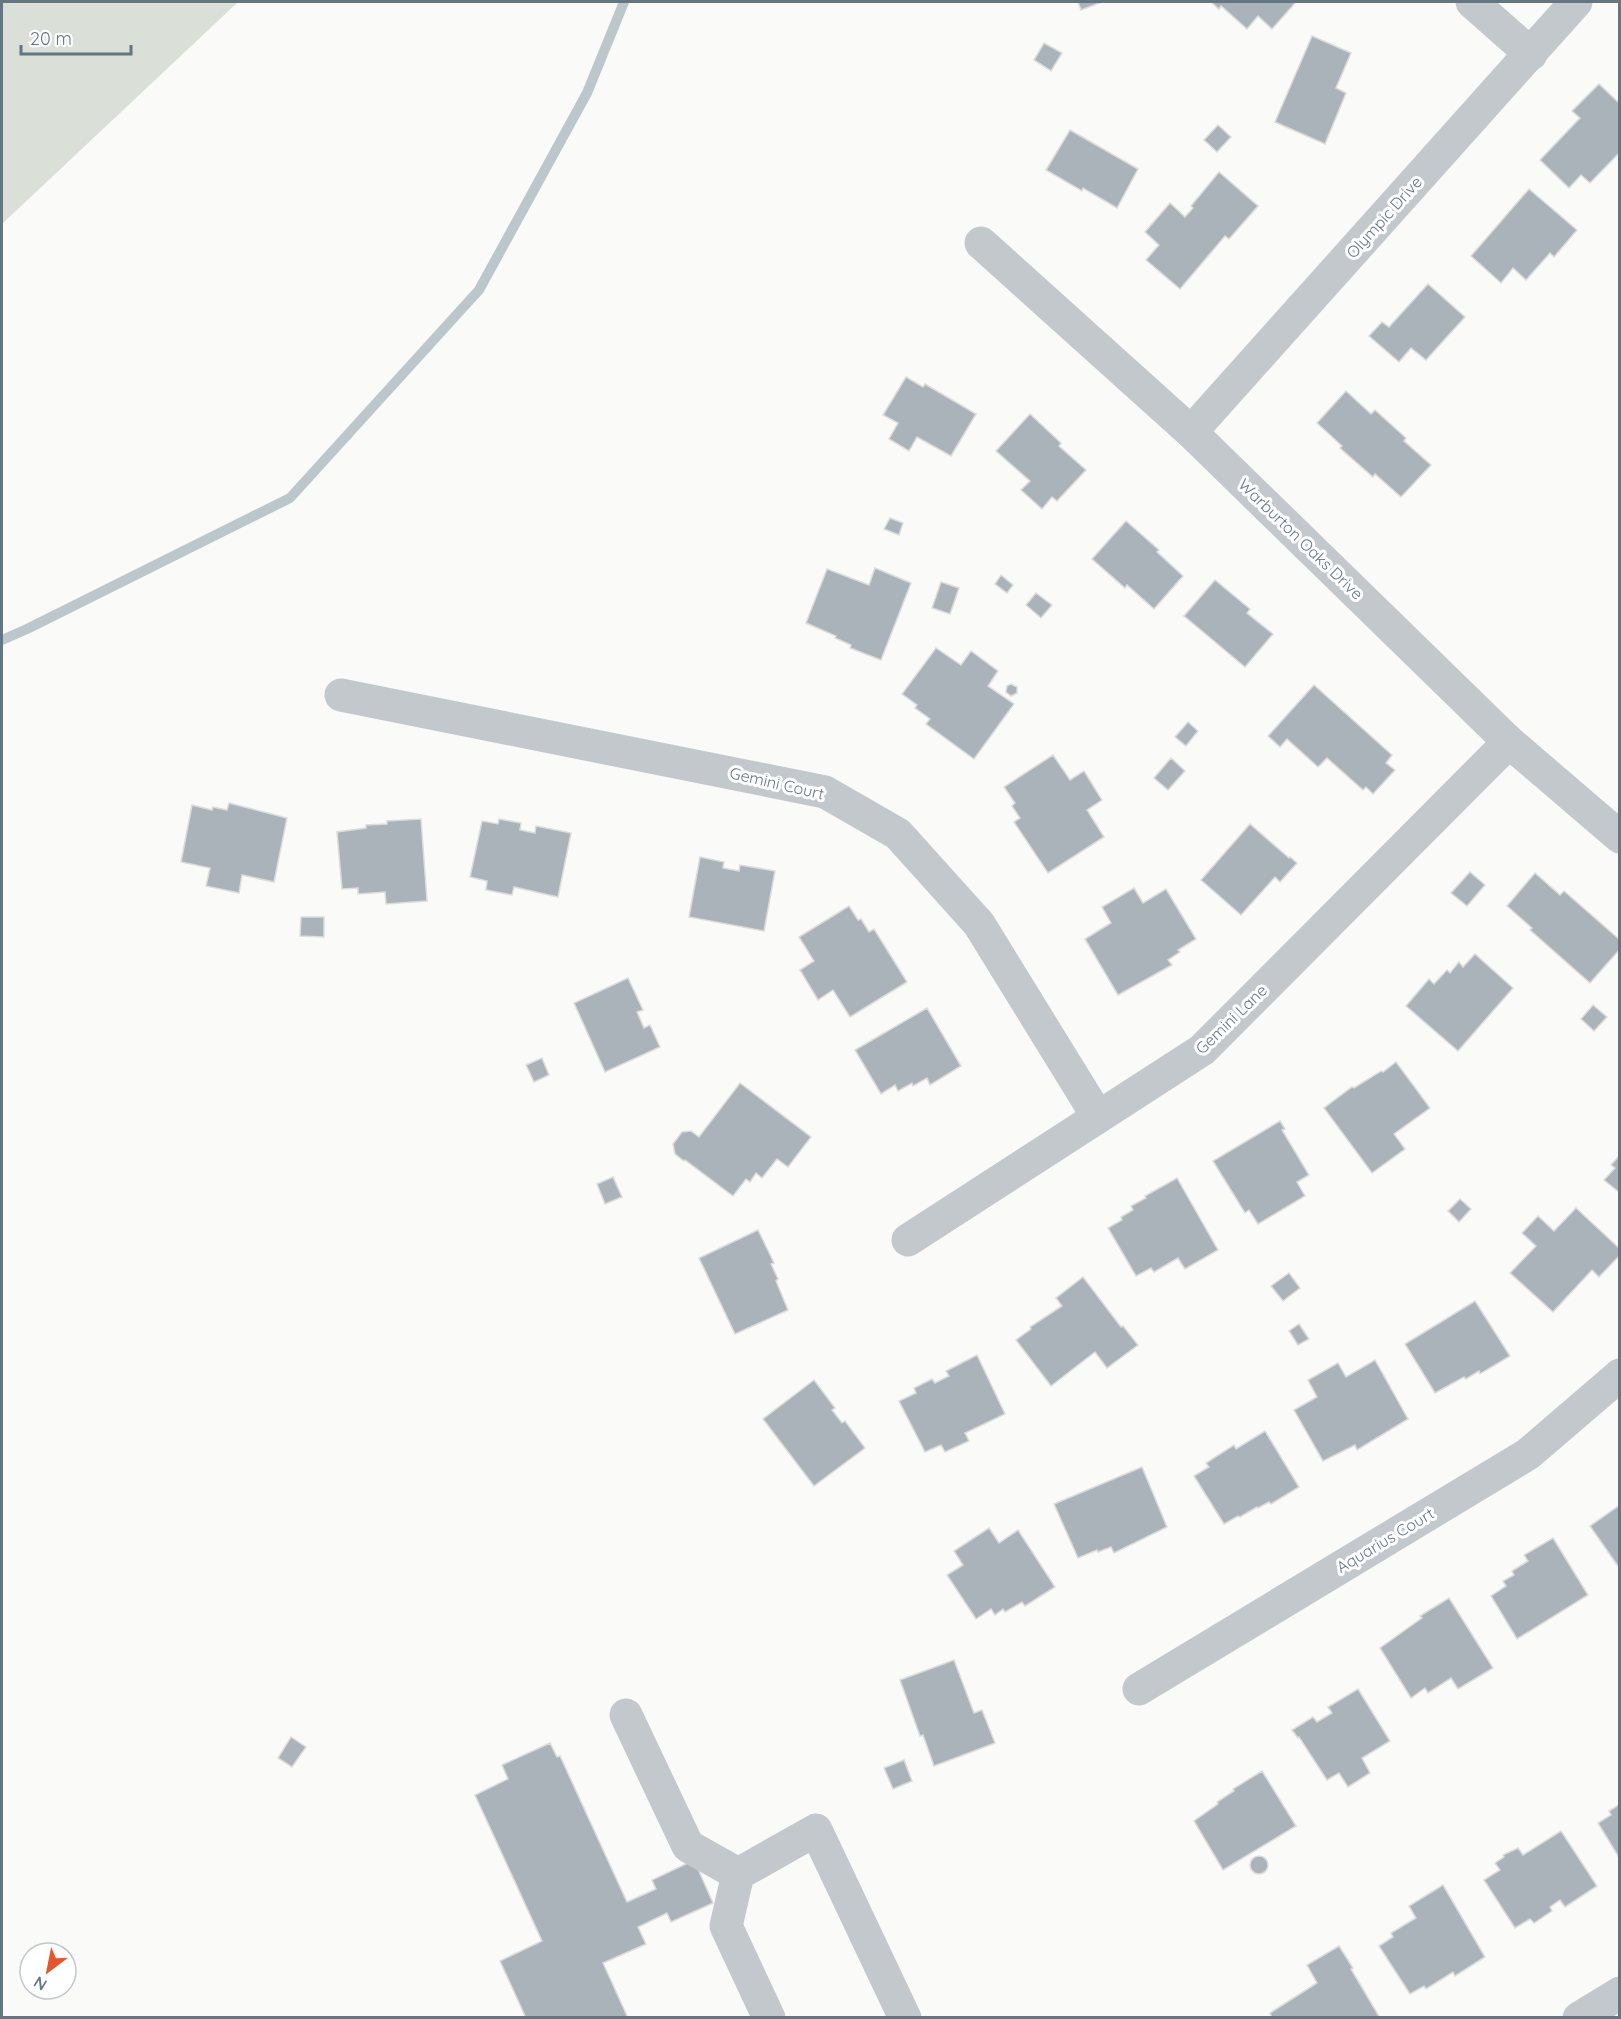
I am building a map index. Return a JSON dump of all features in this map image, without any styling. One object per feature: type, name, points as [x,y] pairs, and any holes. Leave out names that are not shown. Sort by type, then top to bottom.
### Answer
[{"type":"street","points":[[1472,2],[1531,54]]},
{"type":"street","name":"Olympic Drive","points":[[1191,432],[1576,2]]},
{"type":"street","name":"Warburton Oaks Drive","points":[[981,243],[1191,432],[1509,742],[1620,837]]},
{"type":"street","name":"Gemini Court","points":[[341,695],[825,792],[898,834],[979,924],[1098,1117]]},
{"type":"street","name":"Gemini Lane","points":[[908,1240],[1202,1050],[1509,742]]},
{"type":"street","name":"Aquarius Court","points":[[1139,1689],[1528,1454],[1620,1375]]},
{"type":"street","points":[[626,1715],[687,1846],[738,1874]]},
{"type":"street","points":[[769,2018],[726,1926],[738,1874],[816,1830],[905,2018]]},
{"type":"street","points":[[1579,2018],[1620,1993]]},
{"type":"shaded area","points":[[2,2],[238,2],[2,224]]},
{"type":"building","points":[[1078,2],[1102,2],[1081,10]]},
{"type":"building","points":[[1211,2],[1296,2],[1272,29],[1258,16],[1247,29],[1221,6],[1219,9]]},
{"type":"building","points":[[1312,36],[1351,53],[1336,88],[1346,93],[1325,144],[1275,122]]},
{"type":"building","points":[[1044,43],[1062,53],[1051,71],[1034,60]]},
{"type":"building","points":[[1599,84],[1620,104],[1620,152],[1590,183],[1581,175],[1569,188],[1540,160],[1580,118],[1572,111]]},
{"type":"building","points":[[1218,125],[1231,137],[1217,152],[1204,140]]},
{"type":"building","points":[[1070,130],[1138,169],[1117,208],[1046,170]]},
{"type":"building","points":[[1219,172],[1258,206],[1229,239],[1225,236],[1180,289],[1146,260],[1159,245],[1145,232],[1170,203],[1185,217],[1193,208],[1191,206]]},
{"type":"building","points":[[1529,189],[1577,230],[1554,257],[1550,253],[1526,280],[1513,268],[1501,283],[1471,256]]},
{"type":"building","points":[[1428,284],[1465,317],[1426,360],[1411,348],[1399,362],[1369,336],[1382,322],[1389,327]]},
{"type":"building","points":[[906,377],[923,387],[925,384],[976,414],[951,456],[917,437],[909,451],[889,439],[898,423],[883,415]]},
{"type":"building","points":[[1346,391],[1371,414],[1375,410],[1431,465],[1401,497],[1375,474],[1373,477],[1340,448],[1342,446],[1317,423]]},
{"type":"building","points":[[1030,414],[1061,443],[1059,446],[1086,470],[1057,501],[1052,497],[1042,509],[1021,490],[1030,481],[996,451]]},
{"type":"building","points":[[890,518],[903,523],[899,535],[884,529]]},
{"type":"building","points":[[1126,521],[1159,550],[1157,552],[1183,576],[1154,609],[1127,585],[1125,588],[1092,559]]},
{"type":"building","points":[[875,568],[911,583],[881,660],[850,648],[851,645],[835,638],[836,636],[806,623],[827,569],[869,585]]},
{"type":"building","points":[[1001,575],[1013,585],[1007,593],[995,584]]},
{"type":"building","points":[[1215,580],[1250,609],[1247,613],[1273,634],[1245,667],[1184,616]]},
{"type":"building","points":[[941,582],[959,588],[950,614],[932,608]]},
{"type":"building","points":[[1036,593],[1052,605],[1041,618],[1026,605]]},
{"type":"building","points":[[936,648],[961,665],[971,651],[998,671],[988,686],[1014,704],[974,759],[926,724],[930,719],[902,694]]},
{"type":"building","points":[[1011,684],[1017,687],[1017,693],[1011,696],[1006,692],[1007,686]]},
{"type":"building","points":[[1314,685],[1392,755],[1386,763],[1395,770],[1373,794],[1366,787],[1363,790],[1327,758],[1318,767],[1287,739],[1280,747],[1268,736]]},
{"type":"building","points":[[1188,722],[1198,731],[1186,746],[1175,737]]},
{"type":"building","points":[[1053,755],[1070,780],[1084,771],[1102,800],[1087,810],[1104,837],[1048,873],[1014,822],[1020,818],[1012,806],[1015,803],[1004,787]]},
{"type":"building","points":[[1171,758],[1185,771],[1168,790],[1154,778]]},
{"type":"building","points":[[229,803],[287,818],[274,882],[242,875],[239,893],[206,886],[210,868],[181,862],[192,805],[212,810],[213,807],[227,810]]},
{"type":"building","points":[[421,819],[427,901],[386,904],[385,892],[358,894],[358,888],[342,889],[337,832],[366,828],[366,825],[387,824],[387,821]]},
{"type":"building","points":[[499,819],[521,823],[520,830],[535,833],[536,826],[571,833],[558,897],[514,887],[512,895],[486,890],[487,881],[470,877],[482,821],[498,824]]},
{"type":"building","points":[[1250,824],[1297,863],[1280,882],[1275,877],[1241,915],[1201,880]]},
{"type":"building","points":[[700,857],[724,862],[723,868],[739,871],[740,865],[775,871],[764,931],[689,917]]},
{"type":"building","points":[[1470,872],[1485,885],[1467,906],[1451,893]]},
{"type":"building","points":[[1535,873],[1560,895],[1564,891],[1620,940],[1620,949],[1590,983],[1530,930],[1532,928],[1507,906]]},
{"type":"building","points":[[1134,888],[1143,903],[1166,889],[1196,939],[1178,950],[1180,952],[1168,960],[1172,965],[1118,995],[1085,939],[1111,923],[1102,907]]},
{"type":"building","points":[[849,906],[869,932],[874,929],[907,982],[850,1017],[833,990],[818,1000],[800,970],[814,961],[799,937]]},
{"type":"building","points":[[301,917],[324,917],[324,937],[300,936]]},
{"type":"building","points":[[1475,954],[1513,988],[1458,1051],[1406,1006],[1429,979],[1434,984],[1447,970],[1450,973],[1459,962],[1463,967]]},
{"type":"building","points":[[628,978],[643,1010],[637,1012],[644,1028],[650,1025],[660,1047],[605,1072],[574,1003]]},
{"type":"building","points":[[1593,1005],[1607,1017],[1594,1031],[1581,1019]]},
{"type":"building","points":[[927,1008],[961,1066],[930,1085],[927,1078],[898,1091],[895,1085],[881,1094],[855,1050]]},
{"type":"building","points":[[542,1058],[549,1075],[534,1082],[526,1065]]},
{"type":"building","points":[[1396,1062],[1430,1108],[1394,1134],[1405,1149],[1372,1173],[1324,1108],[1352,1087],[1383,1072]]},
{"type":"building","points":[[740,1083],[811,1137],[788,1167],[777,1159],[762,1178],[756,1173],[750,1182],[746,1179],[733,1196],[675,1154],[673,1144],[682,1132],[691,1131],[699,1137]]},
{"type":"building","points":[[1280,1121],[1285,1129],[1282,1130],[1309,1175],[1297,1182],[1305,1196],[1258,1224],[1249,1210],[1245,1213],[1213,1161]]},
{"type":"building","points":[[1620,1155],[1620,1193],[1604,1180],[1615,1168],[1611,1165]]},
{"type":"building","points":[[613,1177],[622,1197],[605,1204],[597,1184]]},
{"type":"building","points":[[1177,1178],[1218,1250],[1185,1269],[1178,1258],[1154,1272],[1151,1268],[1136,1276],[1108,1228],[1133,1210],[1131,1206]]},
{"type":"building","points":[[1460,1199],[1471,1209],[1459,1222],[1448,1211]]},
{"type":"building","points":[[1576,1208],[1620,1249],[1620,1255],[1599,1277],[1592,1270],[1553,1312],[1510,1273],[1536,1246],[1522,1233],[1538,1216],[1554,1231]]},
{"type":"building","points":[[758,1230],[774,1263],[771,1264],[778,1279],[776,1281],[788,1310],[735,1334],[699,1258]]},
{"type":"building","points":[[1289,1273],[1300,1288],[1283,1301],[1271,1286]]},
{"type":"building","points":[[1083,1277],[1121,1327],[1123,1326],[1138,1345],[1107,1368],[1095,1352],[1051,1386],[1016,1340],[1031,1329],[1030,1327],[1062,1306],[1056,1298]]},
{"type":"building","points":[[1475,1301],[1510,1356],[1480,1374],[1479,1371],[1466,1379],[1464,1377],[1435,1393],[1405,1344]]},
{"type":"building","points":[[1299,1324],[1309,1339],[1298,1345],[1289,1331]]},
{"type":"building","points":[[977,1355],[1005,1414],[965,1433],[969,1441],[945,1452],[941,1445],[925,1452],[899,1401],[916,1393],[914,1388],[932,1379],[935,1383],[949,1376],[946,1371]]},
{"type":"building","points":[[1375,1360],[1408,1419],[1357,1450],[1355,1445],[1323,1461],[1294,1410],[1317,1397],[1308,1380],[1338,1363],[1346,1377]]},
{"type":"building","points":[[814,1380],[835,1408],[832,1410],[842,1423],[845,1421],[865,1448],[814,1486],[763,1419]]},
{"type":"building","points":[[1265,1431],[1299,1487],[1271,1504],[1269,1502],[1257,1507],[1224,1524],[1194,1476],[1209,1467],[1206,1463],[1234,1445],[1236,1449]]},
{"type":"building","points":[[1142,1467],[1167,1527],[1114,1553],[1111,1547],[1078,1558],[1054,1504]]},
{"type":"building","points":[[1620,1505],[1620,1569],[1590,1526]]},
{"type":"building","points":[[989,1528],[999,1543],[1018,1530],[1055,1587],[1025,1606],[1022,1602],[1005,1612],[1003,1609],[995,1615],[991,1609],[976,1619],[947,1575],[963,1565],[954,1551]]},
{"type":"building","points":[[1553,1538],[1588,1595],[1517,1639],[1491,1596],[1506,1586],[1503,1581],[1514,1575],[1512,1571],[1528,1561],[1524,1555]]},
{"type":"building","points":[[1449,1598],[1493,1668],[1458,1689],[1451,1678],[1428,1693],[1425,1688],[1411,1698],[1380,1648],[1422,1618],[1420,1616]]},
{"type":"building","points":[[954,1660],[974,1713],[982,1710],[995,1743],[934,1766],[923,1735],[920,1736],[900,1680]]},
{"type":"building","points":[[1358,1689],[1390,1741],[1362,1758],[1370,1773],[1348,1787],[1339,1773],[1327,1780],[1292,1730],[1313,1717],[1317,1722],[1332,1713],[1328,1707]]},
{"type":"building","points":[[291,1737],[306,1747],[292,1767],[278,1758]]},
{"type":"building","points":[[550,1743],[557,1757],[560,1756],[627,1902],[656,1889],[652,1880],[694,1860],[713,1903],[671,1922],[667,1913],[638,1927],[646,1944],[603,1963],[628,2018],[526,2018],[500,1961],[542,1941],[475,1795],[508,1779],[502,1765]]},
{"type":"building","points":[[904,1760],[912,1781],[893,1789],[884,1768]]},
{"type":"building","points":[[1262,1771],[1296,1826],[1223,1870],[1194,1821],[1234,1791],[1233,1789]]},
{"type":"building","points":[[1620,1804],[1620,1859],[1598,1823],[1611,1815],[1609,1811]]},
{"type":"building","points":[[1561,1831],[1597,1886],[1565,1907],[1560,1900],[1550,1907],[1552,1911],[1534,1923],[1530,1919],[1515,1928],[1484,1880],[1500,1870],[1495,1863],[1504,1857],[1503,1855],[1518,1848],[1523,1855]]},
{"type":"building","points":[[1259,1856],[1265,1859],[1268,1865],[1265,1871],[1259,1874],[1253,1871],[1250,1865],[1253,1859]]},
{"type":"building","points":[[1443,1885],[1485,1957],[1455,1976],[1453,1972],[1426,1989],[1424,1986],[1410,1994],[1379,1946],[1393,1937],[1391,1933],[1416,1918],[1409,1906]]},
{"type":"building","points":[[1339,1946],[1380,2018],[1272,2018],[1270,2013],[1317,1983],[1307,1965]]},
{"type":"waterway","points":[[2,640],[290,498],[479,290],[587,93],[624,2]]}]
